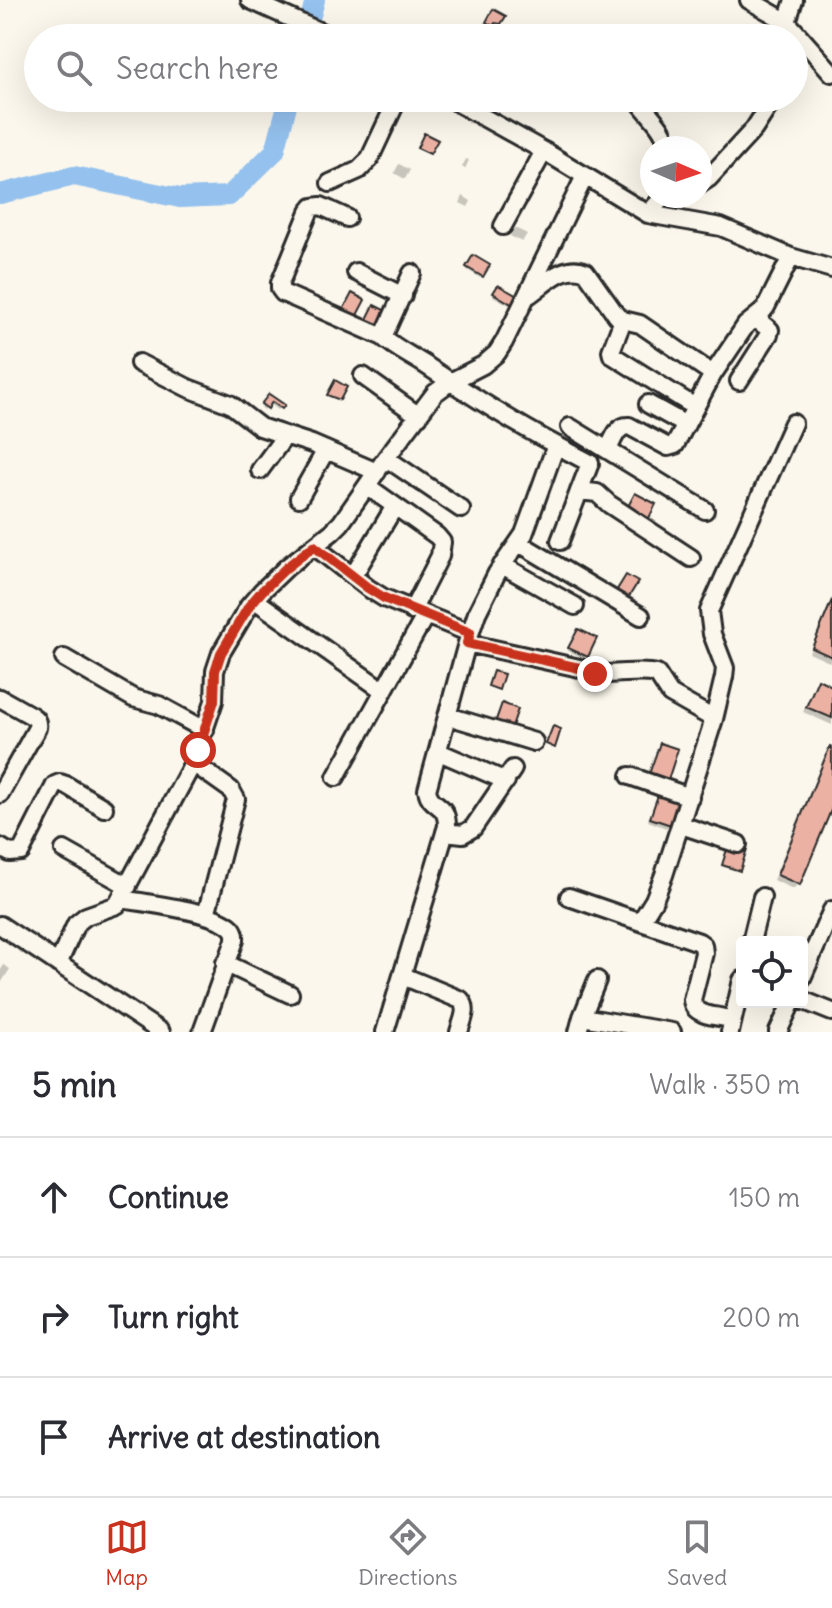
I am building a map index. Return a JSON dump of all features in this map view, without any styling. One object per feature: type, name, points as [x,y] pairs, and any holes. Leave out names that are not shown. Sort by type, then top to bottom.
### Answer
[{"type":"street","points":[[250,0],[301,24]]},
{"type":"street","points":[[749,0],[787,22],[794,0]]},
{"type":"street","points":[[808,46],[832,73]]},
{"type":"street","points":[[330,183],[359,170],[369,160],[391,112]]},
{"type":"street","points":[[474,112],[648,214],[721,227],[791,257],[832,269]]},
{"type":"street","points":[[648,112],[666,136]]},
{"type":"street","points":[[712,175],[754,129],[765,112]]},
{"type":"street","points":[[503,226],[544,151]]},
{"type":"street","points":[[58,964],[76,924],[81,919],[117,905],[125,892],[193,763],[214,701],[217,662],[238,624],[255,600],[287,567],[341,523],[435,393],[483,365],[497,353],[585,176]]},
{"type":"street","points":[[347,218],[321,206],[313,207],[280,289],[288,296],[383,337],[521,427],[590,463]]},
{"type":"street","points":[[648,214],[653,208]]},
{"type":"street","points":[[560,541],[590,463],[620,428],[629,426],[668,447],[675,445],[713,374],[746,325],[766,307],[791,257]]},
{"type":"street","points":[[528,296],[563,271],[580,269],[586,272],[617,316],[640,324],[713,374]]},
{"type":"street","points":[[356,272],[403,296]]},
{"type":"street","points":[[383,337],[412,273]]},
{"type":"street","points":[[739,381],[769,334],[768,327],[755,318]]},
{"type":"street","points":[[623,320],[612,355],[695,407]]},
{"type":"street","points":[[139,363],[188,388],[230,404],[260,427],[326,450],[461,509]]},
{"type":"street","points":[[363,376],[419,416]]},
{"type":"street","points":[[648,404],[686,425]]},
{"type":"street","points":[[641,921],[654,900],[714,719],[725,668],[712,634],[709,611],[793,423]]},
{"type":"street","points":[[570,427],[705,510]]},
{"type":"street","points":[[260,470],[285,436]]},
{"type":"street","points":[[385,1032],[445,832],[447,816],[444,809],[428,796],[427,790],[469,638],[477,613],[527,526],[556,445]]},
{"type":"street","points":[[299,498],[326,450]]},
{"type":"street","points":[[336,777],[384,691],[419,613],[440,556],[442,542],[395,506],[377,472]]},
{"type":"street","points":[[579,491],[597,493],[691,558]]},
{"type":"street","points":[[353,576],[395,506]]},
{"type":"street","points":[[519,543],[641,616]]},
{"type":"street","points":[[314,546],[384,598],[469,638],[595,674],[645,671],[657,674],[670,694],[714,719]]},
{"type":"street","points":[[502,565],[575,606]]},
{"type":"street","points":[[255,600],[384,691]]},
{"type":"street","points":[[64,658],[133,698],[159,705],[205,730]]},
{"type":"street","points":[[0,698],[32,716],[37,723],[0,794]]},
{"type":"street","points":[[448,716],[534,742]]},
{"type":"street","points":[[439,752],[509,775],[473,828],[463,834],[445,832]]},
{"type":"street","points":[[193,763],[231,790],[236,799],[206,915]]},
{"type":"street","points":[[630,776],[690,797]]},
{"type":"street","points":[[0,847],[10,853],[21,852],[55,785],[60,783],[104,808]]},
{"type":"street","points":[[681,825],[738,844]]},
{"type":"street","points":[[64,850],[125,892],[206,915],[231,927],[235,940],[202,1032]]},
{"type":"street","points":[[569,897],[694,939],[703,945],[704,953],[692,1000],[694,1010],[731,1026],[736,1005]]},
{"type":"street","points":[[752,936],[762,897]]},
{"type":"street","points":[[808,965],[832,910]]},
{"type":"street","points":[[0,925],[161,1032]]},
{"type":"street","points":[[816,947],[832,953]]},
{"type":"street","points":[[225,963],[290,994]]},
{"type":"street","points":[[403,976],[461,1000],[465,1010],[459,1032]]},
{"type":"street","points":[[597,980],[580,1024],[672,1032]]},
{"type":"street","points":[[808,1002],[832,1012]]},
{"type":"street","points":[[778,1032],[789,1008]]},
{"type":"building","points":[[493,9],[506,16],[501,24],[486,22]]},
{"type":"building","points":[[424,133],[438,140],[430,154],[417,148]]},
{"type":"building","points":[[473,255],[490,265],[483,277],[466,267]]},
{"type":"building","points":[[498,285],[519,297],[515,306],[493,293]]},
{"type":"building","points":[[352,293],[365,300],[355,319],[342,312]]},
{"type":"building","points":[[374,305],[392,314],[383,334],[364,325]]},
{"type":"building","points":[[335,380],[347,387],[340,400],[327,395]]},
{"type":"building","points":[[269,394],[285,405],[282,409],[272,402],[268,409],[261,404]]},
{"type":"building","points":[[635,493],[656,504],[646,524],[625,512]]},
{"type":"building","points":[[626,575],[638,582],[627,600],[615,593]]},
{"type":"building","points":[[832,600],[832,657],[812,648]]},
{"type":"building","points":[[578,629],[597,638],[588,657],[568,648]]},
{"type":"building","points":[[493,671],[504,674],[499,690],[488,686]]},
{"type":"building","points":[[818,679],[832,686],[832,718],[806,707]]},
{"type":"building","points":[[502,703],[518,709],[511,729],[495,723]]},
{"type":"building","points":[[553,726],[561,729],[555,748],[546,744]]},
{"type":"building","points":[[660,743],[678,749],[668,780],[649,774]]},
{"type":"building","points":[[830,746],[832,808],[800,885],[777,875]]},
{"type":"building","points":[[658,795],[679,803],[671,825],[650,818]]},
{"type":"building","points":[[729,843],[747,849],[740,871],[722,865]]},
{"type":"waterway","points":[[309,24],[315,0]]},
{"type":"waterway","points":[[0,194],[74,176],[180,198],[229,196],[275,151],[285,112]]},
{"type":"route","points":[[198,750],[214,701],[215,671],[221,653],[249,606],[262,591],[314,546],[384,598],[470,633],[467,643],[595,674]]}]
